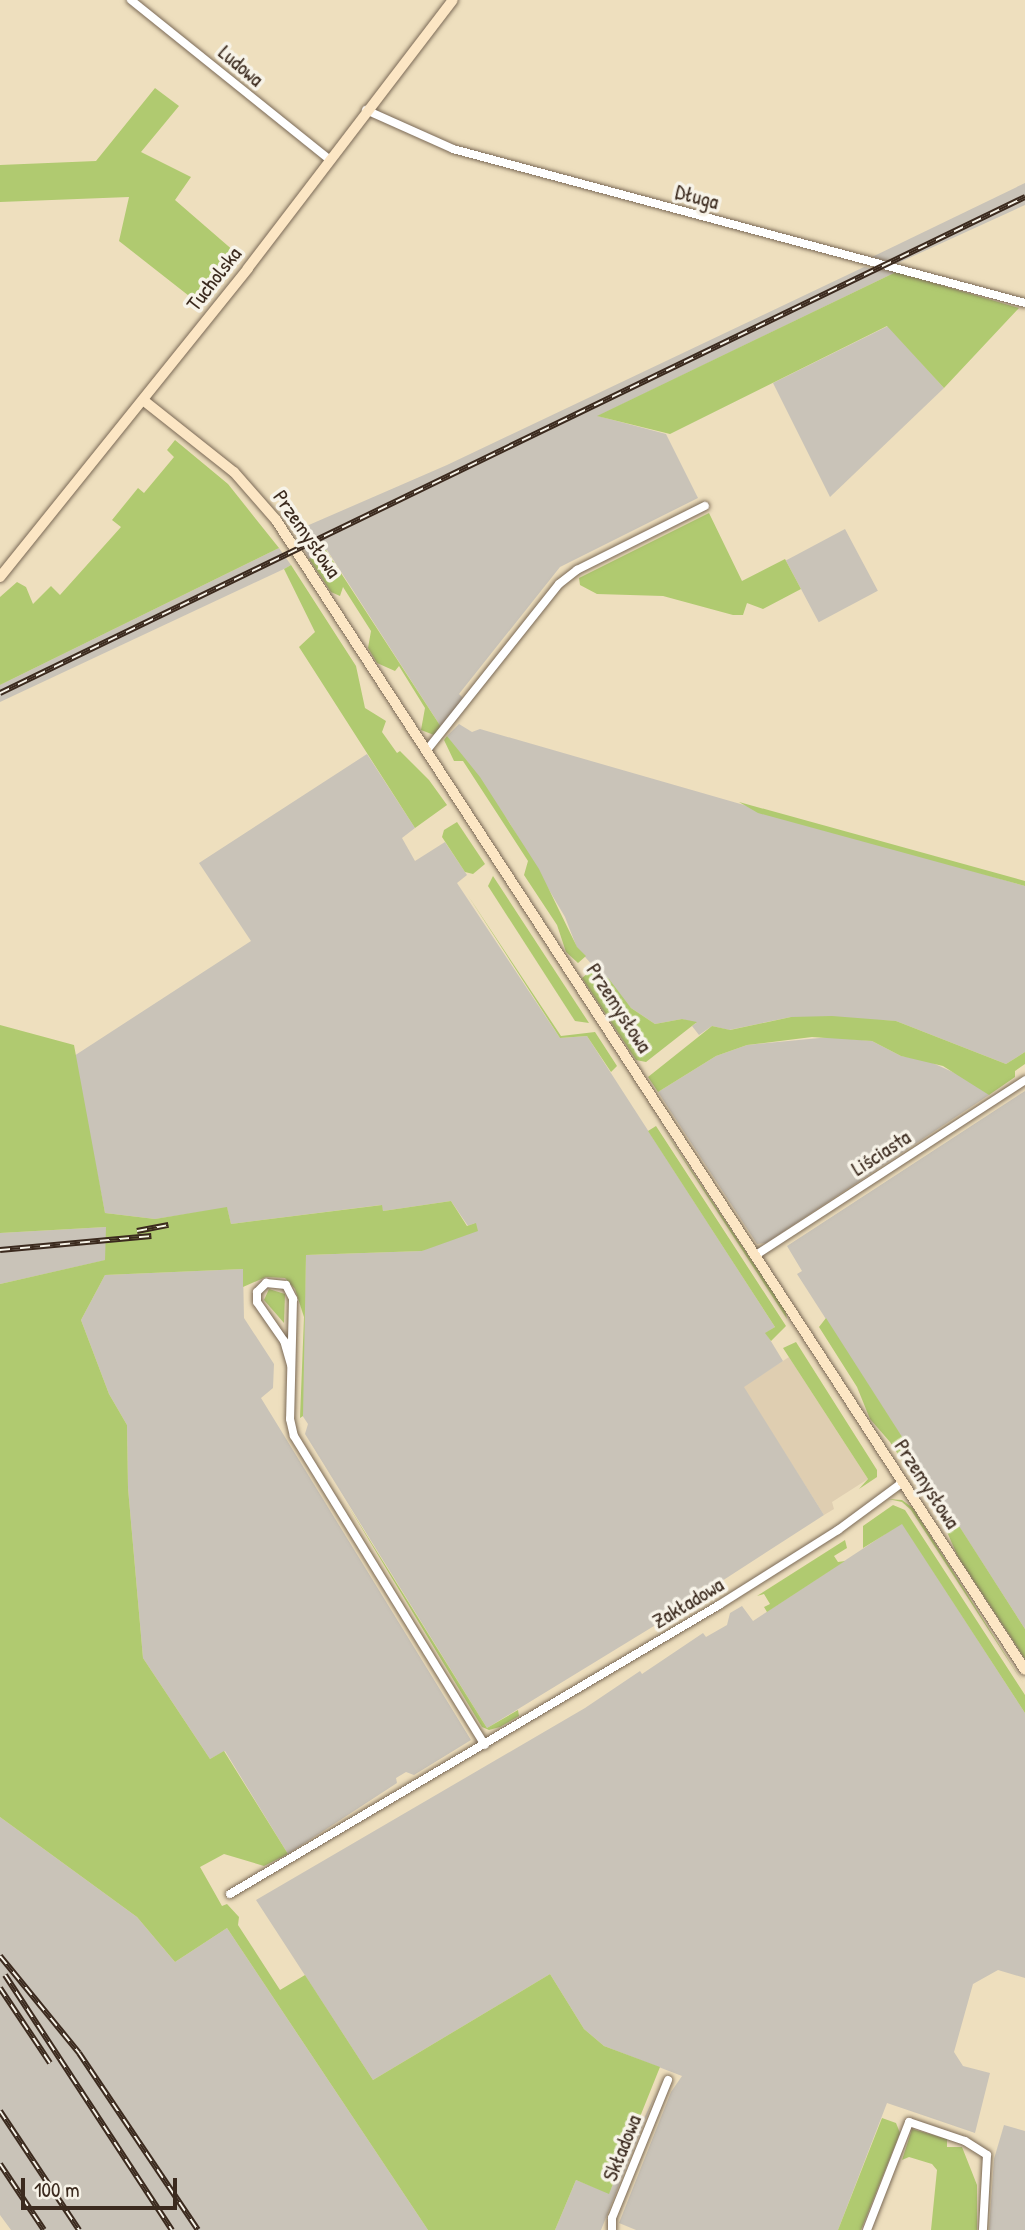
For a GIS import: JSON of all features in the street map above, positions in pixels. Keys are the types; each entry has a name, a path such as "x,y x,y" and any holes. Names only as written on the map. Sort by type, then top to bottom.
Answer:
{"street":[{"name":"Ludowa","path":"131,0 329,159"},
{"name":"Tucholska","path":"0,577 143,400 453,0"},
{"name":"Długa","path":"366,110 453,149 1025,303"},
{"name":"Przemysłowa","path":"143,400 225,463 257,496 427,750 1025,1670"},
{"path":"427,750 559,584 577,569 705,506"},
{"name":"Liściasta","path":"756,1255 1025,1080"},
{"path":"291,1364 284,1341 257,1302 257,1292 266,1283 282,1283 292,1293 291,1364 290,1422 295,1439 485,1745"},
{"name":"Zakładowa","path":"230,1894 485,1745 814,1546 903,1482"},
{"name":"Składowa","path":"612,2230 612,2218 668,2080"},
{"path":"867,2230 909,2122 965,2141 987,2155 983,2230"}],"shaded area":[{"path":"1025,183 1025,205 896,264 872,257"},
{"path":"864,267 896,272 598,416 666,434 698,498 560,567 459,694 463,698 441,727 327,550 309,559 295,531 447,465"},
{"path":"888,326 944,388 830,497 773,383"},
{"path":"845,529 878,591 819,622 786,560"},
{"path":"279,548 291,565 0,702 0,685"},
{"path":"459,724 472,732 480,729 1025,886 1025,1052 1006,1064 896,1021 791,1017 729,1030 712,1026 699,1035 692,1026 696,1023 682,1019 655,1024 631,1008 577,948 565,917 509,822 447,736"},
{"path":"367,754 415,828 402,838 415,861 445,842 467,875 457,883 560,1038 587,1036 775,1327 766,1333 783,1361 744,1387 824,1515 708,1590 703,1586 685,1607 487,1728 305,1434 308,1424 302,1415 306,1255 422,1251 475,1223 468,1226 451,1201 383,1211 381,1205 231,1224 227,1208 155,1219 105,1213 74,1056 251,941 199,863"},
{"path":"830,1037 872,1041 901,1056 926,1060 975,1082 989,1095 766,1243 757,1244 658,1092 716,1056 747,1045"},
{"path":"1025,1091 1025,1629 797,1274 802,1271 787,1246"},
{"path":"106,1227 106,1260 0,1284 0,1233"},
{"path":"243,1269 244,1318 274,1364 273,1388 261,1398 471,1740 414,1775 406,1772 396,1778 397,1783 288,1854 225,1751 210,1759 143,1658 128,1488 127,1425 109,1394 81,1320 105,1275"},
{"path":"789,1357 868,1479 832,1502 834,1509 824,1515 743,1387"},
{"path":"902,1523 1025,1713 1025,1978 998,1970 973,1984 954,2052 963,2066 990,2073 975,2133 887,2103 838,2230 636,2230 619,2223 671,2092 682,2076 604,2046 584,2029 550,1974 373,2080 256,1900 585,1708 640,1671 642,1674 703,1633 706,1637 727,1625 730,1613 742,1606 753,1621"},
{"path":"0,1817 137,1917 175,1962 227,1928 428,2230 11,2230 0,2215"},
{"path":"656,2093 601,2230 555,2230 576,2180 609,2193"},
{"path":"1004,2125 1025,2131 1025,2230 989,2230 994,2159"}],"green space":[{"path":"155,88 179,106 141,152 191,177 175,200 235,252 198,303 119,241 129,197 0,202 0,165 96,161"},
{"path":"896,272 1019,308 944,388 887,326 670,434 597,416"},
{"path":"175,440 228,484 279,548 0,685 0,597 17,582 26,587 33,604 51,586 60,595 121,527 112,520 138,488 144,493 174,457 167,450"},
{"path":"709,513 742,581 785,559 801,589 763,609 747,603 743,615 733,615 663,596 597,594 580,585 579,578"},
{"path":"326,550 441,727 434,735 421,730 425,708 399,666 395,671 377,663 368,648 371,631 343,587 340,596 331,592 309,559"},
{"path":"291,565 356,666 365,708 386,721 382,732 397,753 400,751 429,780 447,805 415,828 299,647 315,632 284,569"},
{"path":"447,736 480,777 539,869 577,947 586,956 578,963 566,952 557,925 524,875 528,861 463,761 454,761 444,740"},
{"path":"739,802 1025,881 1025,886 758,813"},
{"path":"457,822 485,864 473,874 465,872 442,837 444,830"},
{"path":"493,876 589,1023 575,1021 488,886"},
{"path":"467,894 561,1036 595,1032 617,1066 611,1072 587,1036 560,1038"},
{"path":"594,968 609,979 631,1008 655,1024 682,1019 697,1022 646,1062 636,1060 582,978"},
{"path":"832,1016 896,1021 1006,1064 1025,1052 1025,1064 1015,1071 1015,1077 989,1095 943,1066 901,1056 872,1041 812,1037 747,1045 716,1056 658,1092 648,1077 712,1026 730,1030 791,1017"},
{"path":"0,1025 74,1045 105,1213 155,1219 227,1207 231,1224 382,1205 383,1211 451,1201 467,1226 476,1223 478,1231 422,1251 306,1255 303,1416 300,1418 304,1317 295,1289 285,1278 266,1277 243,1287 243,1269 105,1275 81,1320 109,1394 127,1425 128,1488 143,1658 210,1759 224,1751 288,1854 264,1866 224,1854 200,1867 222,1906 227,1904 239,1917 238,1925 280,1990 305,1975 373,2080 550,1974 584,2029 604,2046 660,2067 609,2194 576,2180 555,2230 428,2230 227,1928 175,1962 137,1917 0,1817 0,1284 105,1260 106,1227 0,1233"},
{"path":"661,1125 785,1310 787,1319"},
{"path":"656,1126 786,1326 771,1341 765,1333 775,1327 648,1131"},
{"path":"269,1289 285,1294 284,1323 264,1300"},
{"path":"826,1318 1025,1629 1025,1659 958,1557 944,1525 890,1442 870,1419 857,1387 819,1327"},
{"path":"796,1342 877,1470 877,1477 859,1489 868,1479 783,1348"},
{"path":"888,1499 902,1500 913,1508 1025,1686 911,1510 902,1502"},
{"path":"346,1502 487,1728 518,1710 519,1716 500,1727 489,1730 482,1727"},
{"path":"893,1505 905,1510 1025,1695 1025,1713 902,1524 863,1548 863,1526"},
{"path":"845,1540 847,1548 834,1556 838,1562 845,1561 767,1612 764,1607 770,1604 764,1594 757,1596"},
{"path":"882,2118 896,2123 900,2133 861,2230 838,2230"},
{"path":"912,2129 947,2139 947,2147 962,2147 977,2185 977,2230 931,2230 937,2170 932,2164 909,2157 902,2160"}],"railway":[{"path":"0,693 1025,197"},
{"path":"137,1231 168,1225"},
{"path":"0,1250 151,1236"},
{"path":"0,1956 79,2053 198,2230"},
{"path":"5,1975 172,2230"},
{"path":"0,1988 50,2063"},
{"path":"0,2111 79,2230"},
{"path":"0,2164 44,2230"}]}
